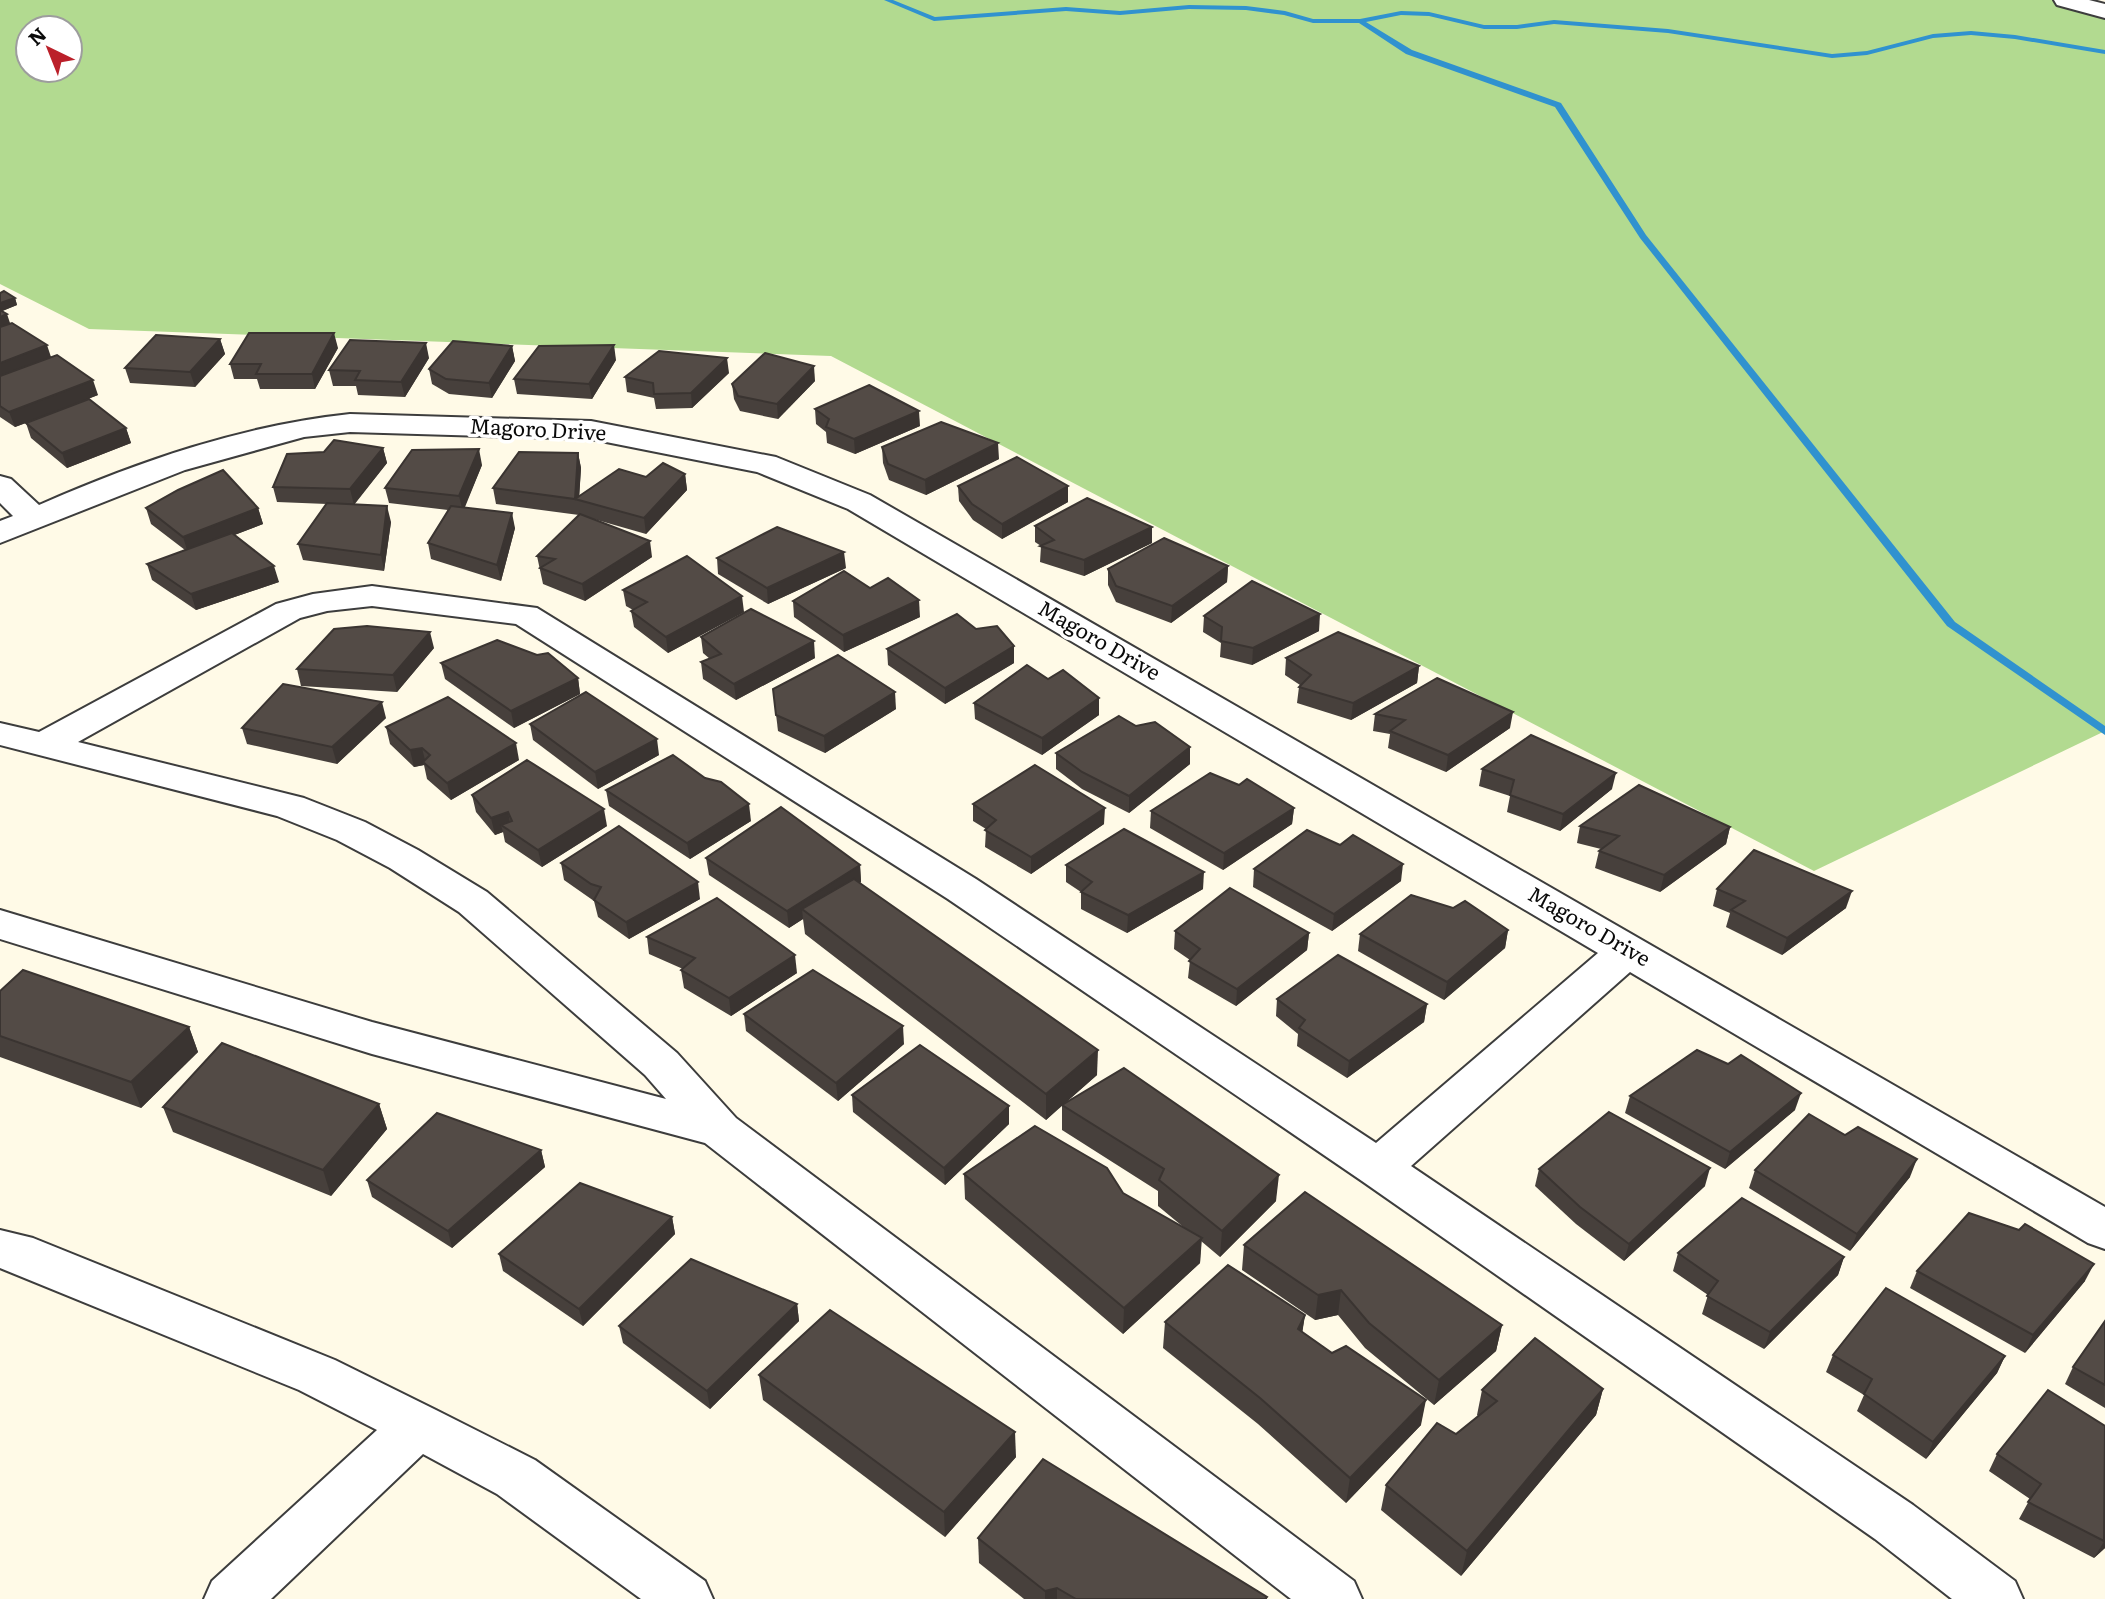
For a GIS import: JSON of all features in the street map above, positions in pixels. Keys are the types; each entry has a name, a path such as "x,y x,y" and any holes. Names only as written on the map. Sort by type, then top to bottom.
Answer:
{"street":[{"path":"2065,0 2105,10"},
{"name":"Magoro Drive","path":"0,533 33,517 174,463 302,428 350,423 592,430 765,464 859,502 2105,1230"},
{"path":"0,486 33,517"},
{"path":"46,744 288,611 325,601 372,596 525,615 962,889 1378,1168 1894,1522 1995,1599"},
{"path":"0,734 290,807 351,831 404,859 484,911 661,1065 720,1130 1334,1599"},
{"path":"0,925 372,1038 720,1130"},
{"path":"1378,1168 1629,950"},
{"path":"0,1249 16,1252 317,1375 418,1426 516,1477 685,1599"},
{"path":"232,1599 418,1426"}],"green space":[{"path":"0,0 2061,0 2105,11 2105,731 1814,871 831,356 89,329 0,284"}],"building":[{"path":"4,291 15,298 0,303 0,293"},
{"path":"12,323 47,345 0,363 0,327"},
{"path":"249,333 334,333 312,374 256,374 261,364 230,364"},
{"path":"156,335 220,339 190,372 125,368"},
{"path":"350,340 426,343 401,382 355,380 360,371 329,370"},
{"path":"453,341 512,346 489,383 446,379 429,369"},
{"path":"614,345 589,384 514,379 539,346"},
{"path":"659,351 727,358 691,393 654,394 653,383 625,377"},
{"path":"765,353 814,366 777,404 738,396 732,384"},
{"path":"57,355 93,380 9,412 0,406 0,376"},
{"path":"869,385 919,411 854,439 826,427 829,419 815,409"},
{"path":"89,399 126,428 62,453 26,423"},
{"path":"941,422 998,443 925,480 888,464 882,447"},
{"path":"334,440 383,448 350,489 273,487 287,454 324,452"},
{"path":"479,449 459,496 385,488 412,450"},
{"path":"519,452 578,453 575,499 493,488"},
{"path":"1017,457 1068,486 1002,524 972,504 958,486"},
{"path":"663,463 685,474 644,518 575,499 619,469 646,477"},
{"path":"223,470 258,508 183,537 146,508 178,490"},
{"path":"1087,498 1152,527 1084,560 1040,546 1054,540 1035,526"},
{"path":"327,503 387,506 381,555 298,544"},
{"path":"451,506 512,513 497,565 428,543"},
{"path":"580,514 650,541 582,584 540,568 555,559 537,556"},
{"path":"777,527 844,552 767,588 717,558"},
{"path":"232,533 274,566 191,594 147,564"},
{"path":"1164,538 1228,566 1172,606 1116,586 1108,569"},
{"path":"687,556 742,596 666,637 631,611 647,602 623,590"},
{"path":"844,571 870,588 888,578 919,600 843,635 793,601"},
{"path":"1252,581 1320,614 1253,648 1221,641 1222,627 1204,616"},
{"path":"751,609 814,641 734,684 701,662 721,654 701,637"},
{"path":"957,614 976,629 997,626 1014,646 945,688 887,649"},
{"path":"367,626 430,632 393,675 297,669 334,629"},
{"path":"1338,632 1419,666 1353,703 1299,687 1311,675 1286,658"},
{"path":"497,640 537,655 548,653 578,678 511,711 441,663"},
{"path":"838,655 895,692 824,736 776,715 773,689"},
{"path":"1027,665 1048,679 1063,670 1099,698 1042,738 974,703"},
{"path":"1437,678 1513,712 1448,755 1390,731 1405,720 1375,714"},
{"path":"283,684 382,702 332,747 242,728"},
{"path":"586,692 657,739 595,772 530,724"},
{"path":"448,697 516,743 447,783 423,762 430,755 422,748 410,750 386,727"},
{"path":"1119,716 1136,726 1155,722 1190,747 1129,796 1082,772 1056,753"},
{"path":"1531,735 1616,773 1563,814 1510,795 1514,780 1482,769"},
{"path":"673,755 705,778 721,782 749,804 687,843 606,790"},
{"path":"527,760 604,809 538,850 501,825 512,821 508,812 491,818 472,795"},
{"path":"1035,765 1105,808 1031,857 985,830 996,820 973,804"},
{"path":"1210,773 1239,785 1247,779 1294,808 1224,853 1151,811"},
{"path":"1639,785 1730,827 1664,875 1599,851 1619,836 1580,826"},
{"path":"781,807 860,865 787,911 706,858"},
{"path":"619,826 698,882 626,922 594,900 601,887 591,884 561,863"},
{"path":"1124,829 1204,872 1128,915 1081,892 1092,882 1066,865"},
{"path":"1307,830 1340,845 1353,835 1403,864 1334,914 1254,869"},
{"path":"1754,850 1852,891 1787,938 1731,910 1745,901 1717,889"},
{"path":"854,879 1098,1050 1046,1094 802,909"},
{"path":"1230,888 1309,933 1237,989 1189,961 1200,949 1175,931"},
{"path":"1411,895 1453,908 1465,901 1508,930 1447,982 1360,934"},
{"path":"717,898 795,955 729,998 681,970 695,958 647,937"},
{"path":"1338,955 1427,1004 1349,1061 1299,1028 1305,1020 1277,999"},
{"path":"23,970 189,1027 131,1082 0,1036 0,991"},
{"path":"813,970 903,1026 836,1083 744,1014"},
{"path":"222,1043 379,1104 323,1170 163,1107"},
{"path":"920,1045 1009,1106 944,1168 852,1095"},
{"path":"1697,1050 1728,1064 1741,1055 1801,1093 1730,1152 1630,1096"},
{"path":"1124,1068 1279,1175 1222,1231 1159,1180 1164,1169 1062,1105"},
{"path":"1609,1112 1710,1168 1629,1244 1580,1207 1539,1169"},
{"path":"437,1113 541,1150 448,1231 367,1180"},
{"path":"1809,1114 1845,1135 1858,1127 1917,1159 1857,1234 1755,1170"},
{"path":"1035,1126 1107,1168 1123,1193 1202,1238 1124,1308 964,1174"},
{"path":"580,1183 672,1217 579,1309 499,1254"},
{"path":"1305,1192 1502,1325 1439,1380 1369,1323 1341,1290 1318,1295 1244,1245"},
{"path":"1742,1198 1844,1257 1770,1332 1707,1296 1718,1281 1678,1253"},
{"path":"1969,1213 2019,1230 2025,1224 2094,1264 2033,1335 1917,1271"},
{"path":"691,1259 797,1304 707,1391 619,1326"},
{"path":"1228,1265 1305,1315 1298,1329 1332,1353 1346,1346 1426,1400 1350,1478 1260,1398 1165,1322"},
{"path":"1886,1288 2005,1356 1933,1442 1864,1394 1872,1379 1833,1355"},
{"path":"830,1310 1015,1432 944,1512 759,1375"},
{"path":"2105,1321 2105,1385 2073,1367"},
{"path":"1535,1338 1603,1389 1467,1551 1386,1485 1437,1423 1456,1434 1497,1401 1482,1390"},
{"path":"2048,1390 2105,1426 2104,1541 2028,1502 2041,1484 1997,1454"},
{"path":"1043,1459 1267,1597 1076,1599 1057,1588 1045,1591 978,1538"}],"waterway":[{"path":"887,0 934,19 1066,9 1120,13 1189,7 1246,8 1285,13 1313,21 1360,21"},
{"path":"1360,21 1401,13 1429,14 1484,27 1517,27 1554,22 1668,31 1832,56 1867,53 1933,36 1971,33 2015,37 2105,52"},
{"path":"1360,21 1409,52 1558,105 1643,236 1951,624 2105,731"}]}
